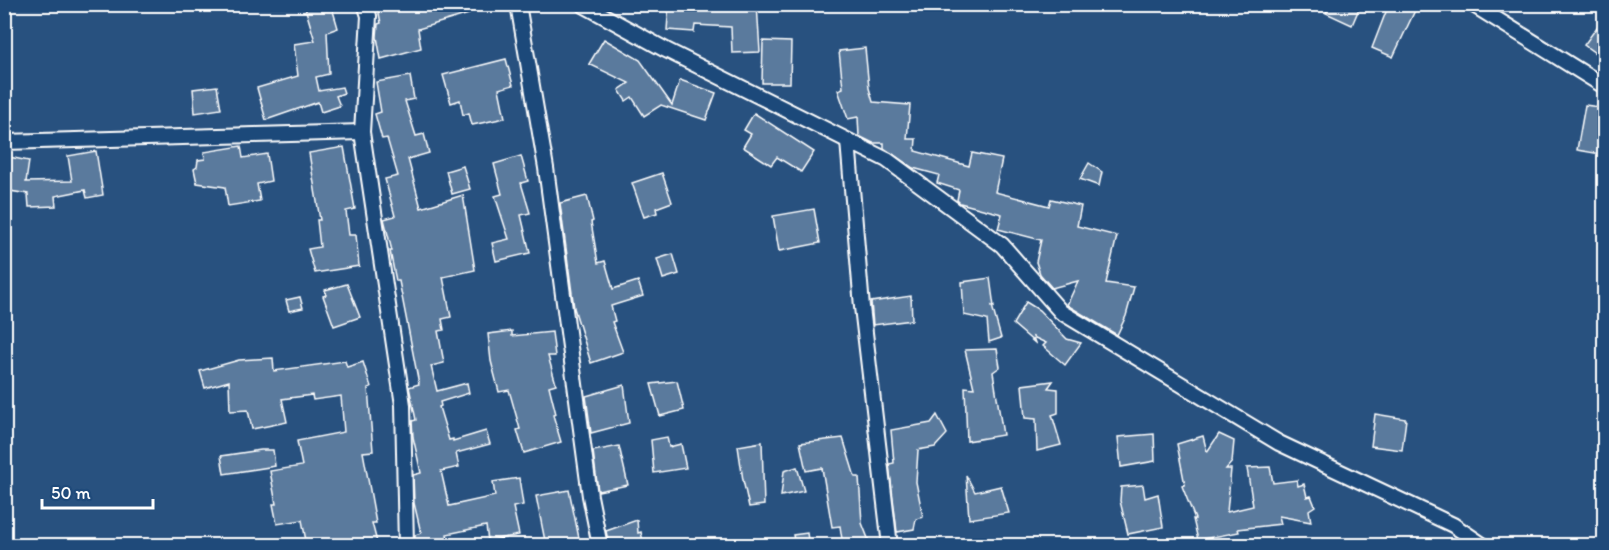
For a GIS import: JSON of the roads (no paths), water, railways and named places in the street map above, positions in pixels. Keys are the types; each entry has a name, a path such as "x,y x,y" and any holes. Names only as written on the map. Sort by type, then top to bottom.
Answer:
{"street":[{"path":"365,4 369,16 362,132 403,405 406,546"},
{"path":"519,4 546,168 590,495 600,546"},
{"path":"582,4 666,50 887,160 1002,245 1061,312 1279,443 1453,525 1484,546"},
{"path":"1472,4 1605,86"},
{"path":"4,142 362,132"},
{"path":"848,141 862,307 890,546"}]}
